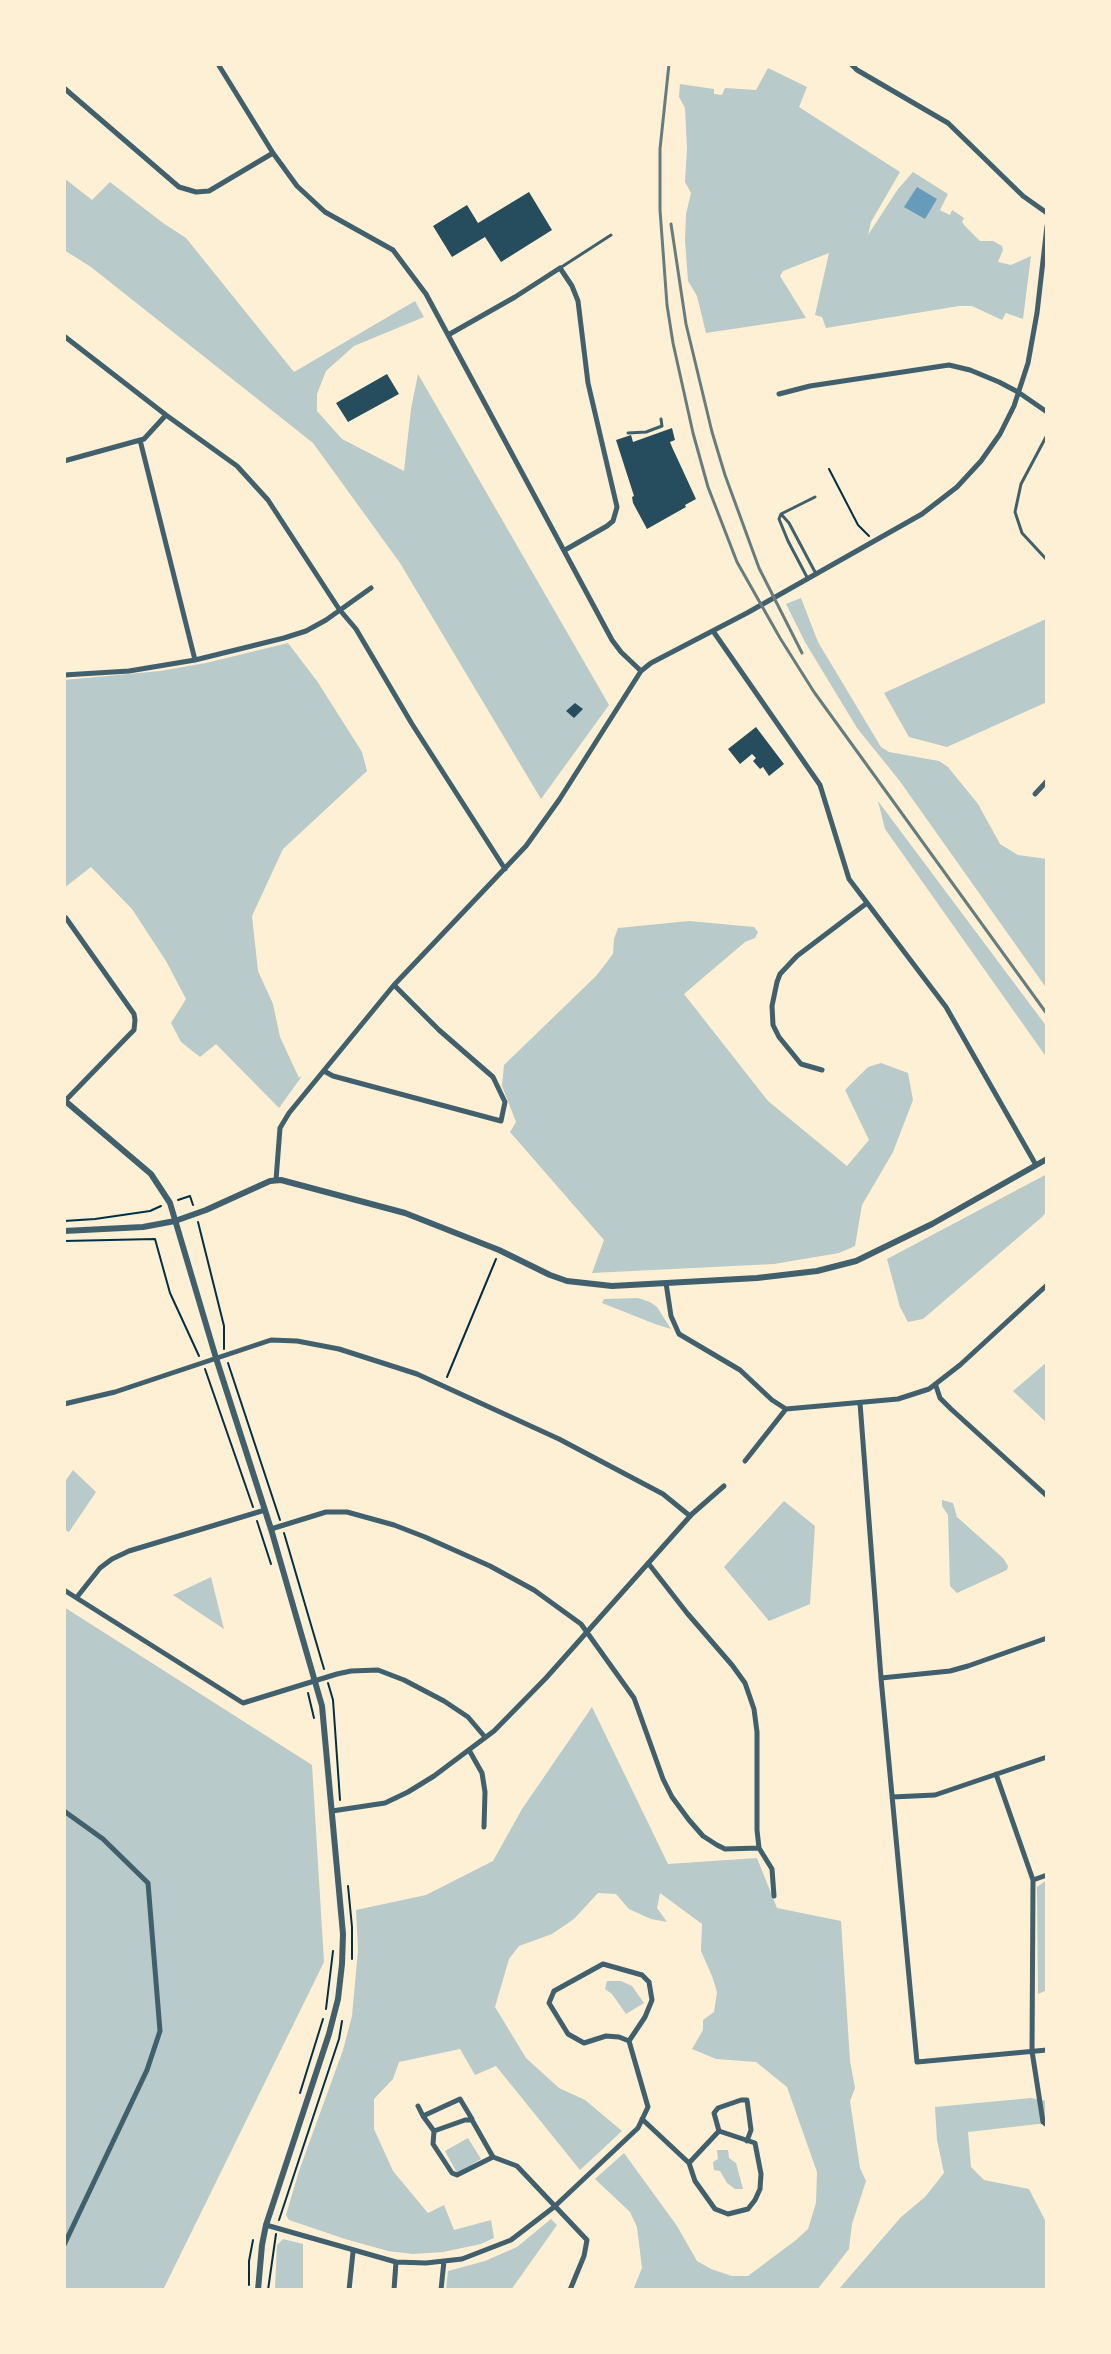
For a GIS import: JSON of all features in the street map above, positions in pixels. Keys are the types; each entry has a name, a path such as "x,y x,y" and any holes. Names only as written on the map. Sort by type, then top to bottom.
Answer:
{"street":[{"path":"218,64 297,186 325,212 393,250 426,294 612,640 641,671"},
{"path":"851,64 948,123 1023,196 1047,213"},
{"path":"64,88 179,187 196,192 209,191 273,153"},
{"path":"276,1180 280,1128 289,1113 394,985 526,846 641,671 922,514 957,487 981,461 1000,434 1014,406 1032,346 1047,226"},
{"path":"448,335 560,268 572,286 578,301 588,383 617,503 613,521 565,550"},
{"path":"64,336 237,466 268,500 339,609 356,629 412,724 505,869"},
{"path":"779,394 810,386 949,365 970,370 1018,392 1047,412"},
{"path":"64,461 140,440 166,415"},
{"path":"140,440 195,660"},
{"path":"64,675 129,671 195,660 306,631 371,588"},
{"path":"713,631 820,785 849,879 946,1007 1036,1165"},
{"path":"1035,794 1047,781"},
{"path":"822,1070 801,1064 779,1037 773,1025 772,1006 777,982 780,974 797,956 867,903"},
{"path":"66,918 134,1014 135,1020 134,1030 65,1100 151,1174 162,1188 271,1529 316,1681 323,1717 343,1934 338,1999 266,2225 258,2290"},
{"path":"324,1071 501,1121 505,1102 493,1077 429,1021 394,985"},
{"path":"64,1231 143,1227 175,1221 276,1180 288,1180 405,1213 567,1281 612,1286 757,1278 838,1267 878,1251 1047,1159"},
{"path":"666,1283 671,1316 679,1334 740,1370 786,1409 898,1399 936,1386 1047,1285"},
{"path":"64,1404 115,1392 271,1340 297,1341 380,1361 444,1385 559,1439 663,1494 690,1516"},
{"path":"936,1386 940,1398 951,1409 1047,1496"},
{"path":"860,1403 881,1678 917,2062 1047,2050"},
{"path":"745,1461 786,1409"},
{"path":"332,1811 385,1803 434,1776 485,1737 519,1707 690,1516 724,1486"},
{"path":"77,1597 100,1568 129,1551 265,1510"},
{"path":"271,1529 326,1512 347,1512 394,1525 490,1566 534,1590 581,1624 634,1698 663,1779 689,1820 703,1836 725,1849 759,1848"},
{"path":"648,1563 745,1683 754,1709 757,1732 759,1848 772,1869 774,1896"},
{"path":"64,1590 243,1703 326,1677 351,1671 378,1670 444,1701 468,1717 485,1737"},
{"path":"881,1678 950,1671 1047,1638"},
{"path":"469,1750 482,1773 484,1827"},
{"path":"892,1797 935,1795 1047,1757"},
{"path":"996,1774 1033,1880 1032,2051 1043,2122 1047,2125"},
{"path":"64,1811 103,1839 148,1883 160,2031 147,2070 64,2245"},
{"path":"1033,1880 1047,1875"},
{"path":"266,2225 396,2262 462,2259 511,2240 554,2207 638,2128 648,2107 629,2041 652,2000 649,1982 642,1975 603,1964 554,1991 549,2003 568,2034 584,2043 606,2036 629,2041"},
{"path":"423,2116 460,2099 493,2157 517,2166 587,2240 570,2290"},
{"path":"719,2131 714,2113 718,2108 747,2100 751,2130 747,2141"},
{"path":"418,2106 434,2131 433,2144 452,2173 457,2175 493,2157"},
{"path":"642,2119 689,2163 695,2181 715,2209 728,2214 748,2209 760,2189 761,2174 755,2143 719,2131"},
{"path":"434,2131 472,2120"},
{"path":"689,2163 719,2131"},
{"path":"349,2290 353,2252"},
{"path":"441,2290 444,2261"},
{"path":"394,2290 396,2262"}],"lane":[{"path":"560,268 611,235"},
{"path":"628,433 646,432 662,426 661,419"},
{"path":"1047,435 1021,484 1015,512 1022,533 1047,560"},
{"path":"808,579 779,519 781,514 815,497"},
{"path":"781,514 816,574"}],"path":[{"path":"829,469 858,525 874,541"},
{"path":"190,1196 224,1326 226,1356 282,1526 333,1700 341,1809"},
{"path":"64,1221 150,1211"},
{"path":"64,1241 155,1239 170,1293 202,1363 271,1562"},
{"path":"444,1385 496,1259"},
{"path":"306,1683 315,1727"},
{"path":"347,1877 352,1924 351,1960"},
{"path":"299,2095 326,2011 333,1948"},
{"path":"268,2290 279,2216 339,2039 344,2009"},
{"path":"249,2290 249,2261 254,2236"}],"shaded area":[{"path":"768,68 807,87 799,107 900,172 871,222 868,235 913,172 948,194 940,210 950,215 952,210 964,218 962,222 980,241 993,241 1002,246 998,262 1011,265 1031,256 1023,319 1006,313 1002,320 972,306 959,306 826,328 822,317 815,315 829,253 783,271 780,276 806,318 706,333 697,296 688,281 685,240 691,193 685,182 685,108 679,97 680,84 714,89 714,94 722,95 725,88 756,90"},
{"path":"64,178 92,200 110,182 186,238 294,372 415,301 424,317 354,346 326,371 317,394 317,411 342,439 404,471 418,374 609,705 541,799 400,563 313,443 91,267 64,250"},
{"path":"801,598 818,642 881,747 889,752 939,761 948,767 978,804 1000,844 1018,855 1047,859 1047,989 899,780 857,728 786,604"},
{"path":"1046,619 1047,702 947,747 909,737 884,693"},
{"path":"288,643 317,681 362,752 367,771 283,849 252,916 258,971 273,1004 280,1037 299,1078 302,1076 279,1108 216,1044 200,1057 181,1042 171,1023 186,999 166,961 132,909 91,867 64,888 64,680 160,671"},
{"path":"878,801 1047,1027 1047,1058 885,829"},
{"path":"689,921 754,927 758,932 755,938 745,942 684,994 768,1101 847,1166 869,1140 845,1090 868,1067 881,1063 908,1073 913,1100 893,1152 862,1205 855,1246 839,1253 774,1264 592,1273 604,1240 510,1132 516,1122 502,1086 504,1065 596,976 613,954 618,928"},
{"path":"1047,1174 1047,1211 1042,1217 923,1319 908,1322 900,1307 887,1259"},
{"path":"638,1298 657,1307 671,1329 602,1303 604,1299"},
{"path":"1047,1362 1047,1423 1013,1391"},
{"path":"73,1470 96,1492 69,1532 64,1529 64,1483"},
{"path":"942,1500 953,1503 957,1517 1003,1558 1007,1570 957,1593 950,1586 948,1515"},
{"path":"784,1501 815,1526 810,1604 769,1621 724,1567"},
{"path":"211,1577 224,1629 173,1595"},
{"path":"64,1607 312,1765 324,1962 163,2290 64,2290"},
{"path":"592,1707 668,1864 757,1858 777,1908 841,1921 850,2061 855,2088 850,2101 860,2168 866,2181 852,2224 849,2249 817,2290 633,2290 642,2268 637,2227 630,2212 595,2179 624,2153 677,2226 697,2261 732,2276 748,2276 796,2240 808,2229 816,2203 817,2172 787,2087 756,2062 716,2059 692,2049 703,2030 703,2020 714,2012 717,1992 701,1951 702,1924 660,1893 657,1908 667,1922 629,1909 616,1894 598,1893 574,1919 552,1934 519,1946 509,1959 495,2007 526,2058 559,2088 585,2100 622,2131 580,2170 496,2066 475,2075 460,2049 399,2062 393,2079 374,2099 374,2129 393,2171 428,2213 444,2205 454,2230 491,2220 494,2238 443,2252 413,2254 388,2251 345,2239 289,2220 286,2215 352,2016 358,1950 356,1910 426,1895 493,1861 522,1809"},
{"path":"1047,1880 1047,1990 1038,1994 1037,1887"},
{"path":"607,1981 621,1981 632,1986 644,2003 626,2014 605,1989"},
{"path":"1031,2098 1047,2101 1047,2123 968,2132 971,2167 984,2180 1029,2189 1047,2224 1047,2290 838,2290 944,2173 937,2140 935,2107"},
{"path":"468,2138 481,2159 457,2173 445,2151"},
{"path":"717,2150 728,2150 729,2158 736,2163 743,2189 735,2189 720,2171 714,2170"},
{"path":"551,2219 557,2225 511,2290 446,2290 448,2271 485,2261 517,2247"},
{"path":"283,2239 303,2244 303,2290 275,2290 277,2245"}],"water":[{"path":"917,187 937,199 925,219 904,207"}],"building":[{"path":"529,192 552,230 501,262 485,237 452,257 433,226 467,205 478,223"},
{"path":"387,374 399,394 348,422 336,403"},
{"path":"672,428 675,440 670,442 696,499 647,529 633,503 634,496 616,440 631,435 633,442"},
{"path":"575,703 583,709 574,718 566,711"},
{"path":"756,727 784,764 769,776 763,767 760,769 753,761 756,758 752,754 740,764 728,749"}],"railway":[{"path":"669,64 660,149 660,210 667,305 693,433 708,487 737,562 814,692 1047,1014"},
{"path":"671,224 686,324 725,475 759,568 802,653"}]}
